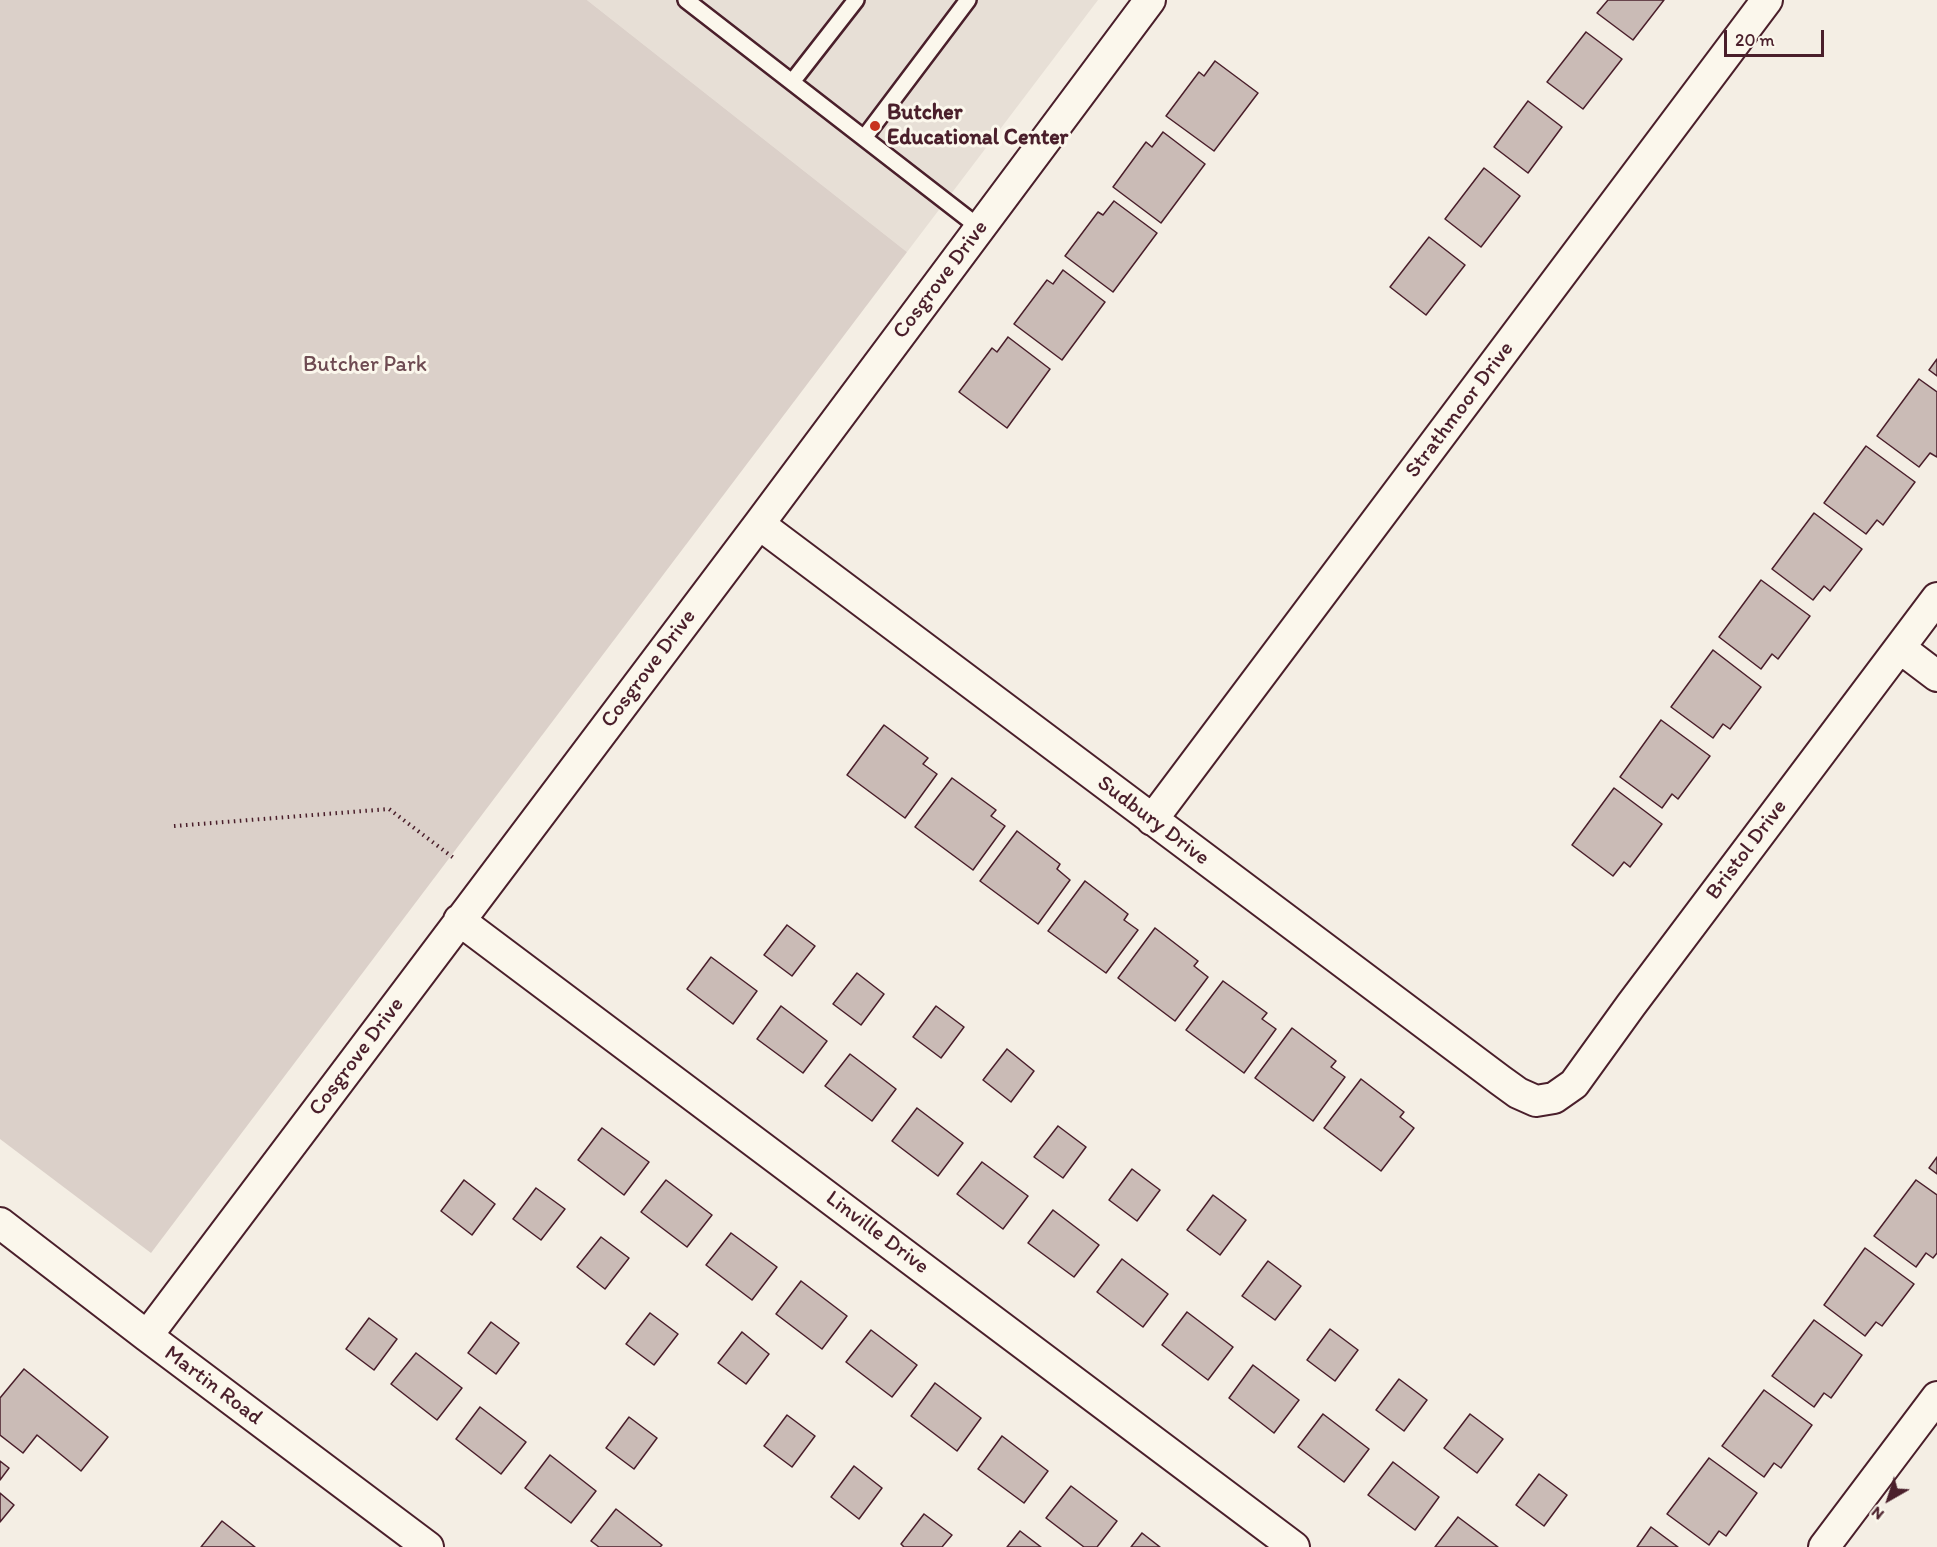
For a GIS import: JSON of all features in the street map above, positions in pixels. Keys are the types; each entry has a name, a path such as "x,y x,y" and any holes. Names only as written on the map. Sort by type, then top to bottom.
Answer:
{"street":[{"name":"Cosgrove Drive","path":"147,1336 759,524 1150,0"},
{"name":"Strathmoor Drive","path":"1152,820 1767,0"},
{"name":"Sudbury Drive","path":"759,524 1518,1093 1536,1101 1554,1098"},
{"name":"Bristol Drive","path":"1554,1098 1574,1084 1937,598"},
{"path":"1900,648 1937,676"},
{"name":"Linville Drive","path":"459,920 1294,1547"},
{"name":"Martin Road","path":"5,1238 147,1336 415,1543"},
{"path":"1824,1547 1937,1397"}],"lane":[{"path":"686,0 980,228"},
{"path":"792,82 856,0"},
{"path":"864,138 968,0"}],"path":[{"path":"174,826 389,809 455,859"}],"shaded area":[{"name":"Butcher Educational Center","path":"587,0 1098,0 907,252"}],"green space":[{"name":"Butcher Park","path":"0,0 587,0 907,252 151,1253 0,1139"}],"building":[{"path":"1608,0 1664,0 1633,40 1597,13"},
{"path":"1586,32 1622,59 1583,109 1547,82"},
{"path":"1215,61 1258,93 1214,151 1166,116 1199,72 1204,76"},
{"path":"1528,101 1562,127 1528,173 1494,147"},
{"path":"1163,132 1205,164 1161,223 1113,187 1146,142 1152,147"},
{"path":"1484,168 1520,196 1481,247 1445,219"},
{"path":"1114,201 1157,233 1113,292 1065,256 1098,212 1103,215"},
{"path":"1429,237 1465,265 1426,315 1390,287"},
{"path":"1063,270 1105,302 1062,360 1014,324 1047,280 1053,284"},
{"path":"1008,337 1050,369 1007,428 959,392 992,348 997,352"},
{"path":"1937,359 1937,376 1929,370"},
{"path":"1919,379 1937,392 1937,457 1930,453 1919,467 1877,436"},
{"path":"1866,446 1915,482 1883,525 1877,520 1866,534 1824,503"},
{"path":"1814,513 1862,549 1830,591 1824,586 1813,600 1772,569"},
{"path":"1761,580 1810,616 1778,659 1772,654 1761,669 1719,637"},
{"path":"1713,650 1761,687 1730,729 1723,724 1713,738 1671,707"},
{"path":"1661,720 1710,756 1678,799 1672,794 1662,808 1620,777"},
{"path":"884,725 928,758 923,764 937,774 905,818 847,775"},
{"path":"952,778 996,810 991,816 1005,826 973,870 915,827"},
{"path":"1614,788 1662,824 1630,867 1624,862 1613,876 1572,845"},
{"path":"1017,831 1060,864 1057,869 1070,880 1038,924 980,881"},
{"path":"1085,881 1128,914 1124,920 1138,930 1106,973 1048,931"},
{"path":"787,925 815,946 792,976 764,955"},
{"path":"1155,928 1198,961 1194,966 1208,977 1175,1021 1118,978"},
{"path":"711,957 757,991 733,1024 687,989"},
{"path":"857,973 884,994 861,1025 833,1004"},
{"path":"1223,981 1267,1013 1262,1019 1276,1029 1244,1073 1186,1030"},
{"path":"781,1006 827,1041 803,1073 757,1039"},
{"path":"936,1006 964,1027 941,1058 913,1037"},
{"path":"1292,1028 1336,1061 1331,1067 1345,1077 1313,1121 1255,1078"},
{"path":"1007,1049 1034,1071 1011,1102 983,1080"},
{"path":"850,1054 896,1089 872,1121 825,1086"},
{"path":"1361,1079 1404,1112 1400,1117 1414,1128 1381,1171 1324,1128"},
{"path":"917,1108 963,1143 938,1176 892,1141"},
{"path":"1058,1126 1086,1147 1063,1178 1034,1157"},
{"path":"602,1128 649,1162 624,1195 578,1160"},
{"path":"1937,1157 1937,1174 1929,1168"},
{"path":"982,1162 1028,1196 1003,1229 957,1194"},
{"path":"1132,1169 1160,1190 1137,1221 1109,1200"},
{"path":"464,1180 495,1204 472,1235 441,1211"},
{"path":"666,1180 712,1215 687,1247 641,1212"},
{"path":"1916,1180 1937,1195 1937,1253 1933,1258 1926,1253 1916,1267 1874,1236"},
{"path":"536,1188 565,1209 541,1240 513,1219"},
{"path":"1213,1195 1246,1220 1220,1255 1187,1230"},
{"path":"1053,1210 1099,1245 1074,1277 1028,1243"},
{"path":"731,1233 777,1267 752,1300 706,1265"},
{"path":"601,1237 629,1258 605,1289 577,1267"},
{"path":"1865,1248 1914,1284 1882,1326 1876,1322 1865,1336 1824,1305"},
{"path":"1122,1259 1168,1294 1143,1327 1097,1292"},
{"path":"1268,1261 1301,1286 1275,1320 1242,1296"},
{"path":"801,1281 847,1316 822,1349 776,1314"},
{"path":"1187,1312 1233,1347 1208,1380 1162,1345"},
{"path":"650,1313 678,1334 654,1365 626,1344"},
{"path":"369,1318 397,1339 374,1370 346,1349"},
{"path":"1814,1320 1862,1355 1831,1398 1824,1393 1814,1407 1772,1376"},
{"path":"491,1322 519,1343 496,1374 468,1353"},
{"path":"1330,1329 1358,1350 1335,1381 1307,1360"},
{"path":"871,1330 917,1365 892,1397 846,1362"},
{"path":"742,1332 769,1354 746,1384 718,1363"},
{"path":"416,1353 462,1388 437,1420 391,1384"},
{"path":"1253,1365 1299,1400 1274,1433 1229,1398"},
{"path":"24,1369 108,1437 81,1471 37,1435 23,1453 0,1435 0,1398"},
{"path":"1399,1379 1427,1400 1404,1431 1376,1410"},
{"path":"935,1383 981,1418 957,1451 911,1416"},
{"path":"1764,1390 1812,1425 1781,1468 1774,1463 1764,1477 1722,1446"},
{"path":"480,1407 526,1442 501,1474 456,1439"},
{"path":"1323,1414 1369,1449 1344,1482 1298,1447"},
{"path":"1470,1414 1503,1439 1477,1473 1444,1448"},
{"path":"787,1415 815,1436 792,1467 764,1446"},
{"path":"629,1417 657,1438 634,1469 606,1448"},
{"path":"1002,1436 1048,1471 1024,1503 978,1469"},
{"path":"550,1455 596,1491 571,1523 525,1488"},
{"path":"1709,1458 1757,1493 1726,1536 1719,1531 1709,1545 1667,1514"},
{"path":"0,1461 9,1468 0,1480"},
{"path":"1393,1462 1439,1497 1415,1530 1368,1495"},
{"path":"854,1466 882,1488 859,1519 831,1497"},
{"path":"1539,1474 1567,1495 1544,1526 1516,1505"},
{"path":"1071,1486 1117,1521 1097,1547 1084,1547 1046,1518"},
{"path":"0,1493 14,1505 0,1522"},
{"path":"616,1509 662,1545 660,1547 599,1547 591,1541"},
{"path":"924,1514 952,1535 942,1547 904,1547 901,1544"},
{"path":"1458,1517 1498,1547 1435,1547"},
{"path":"222,1521 255,1547 201,1547"},
{"path":"1651,1527 1678,1547 1637,1547"},
{"path":"1020,1531 1041,1547 1007,1547"},
{"path":"1142,1533 1160,1547 1131,1547"}],"place":[{"name":"Butcher Educational Center","path":"875,126"}]}
